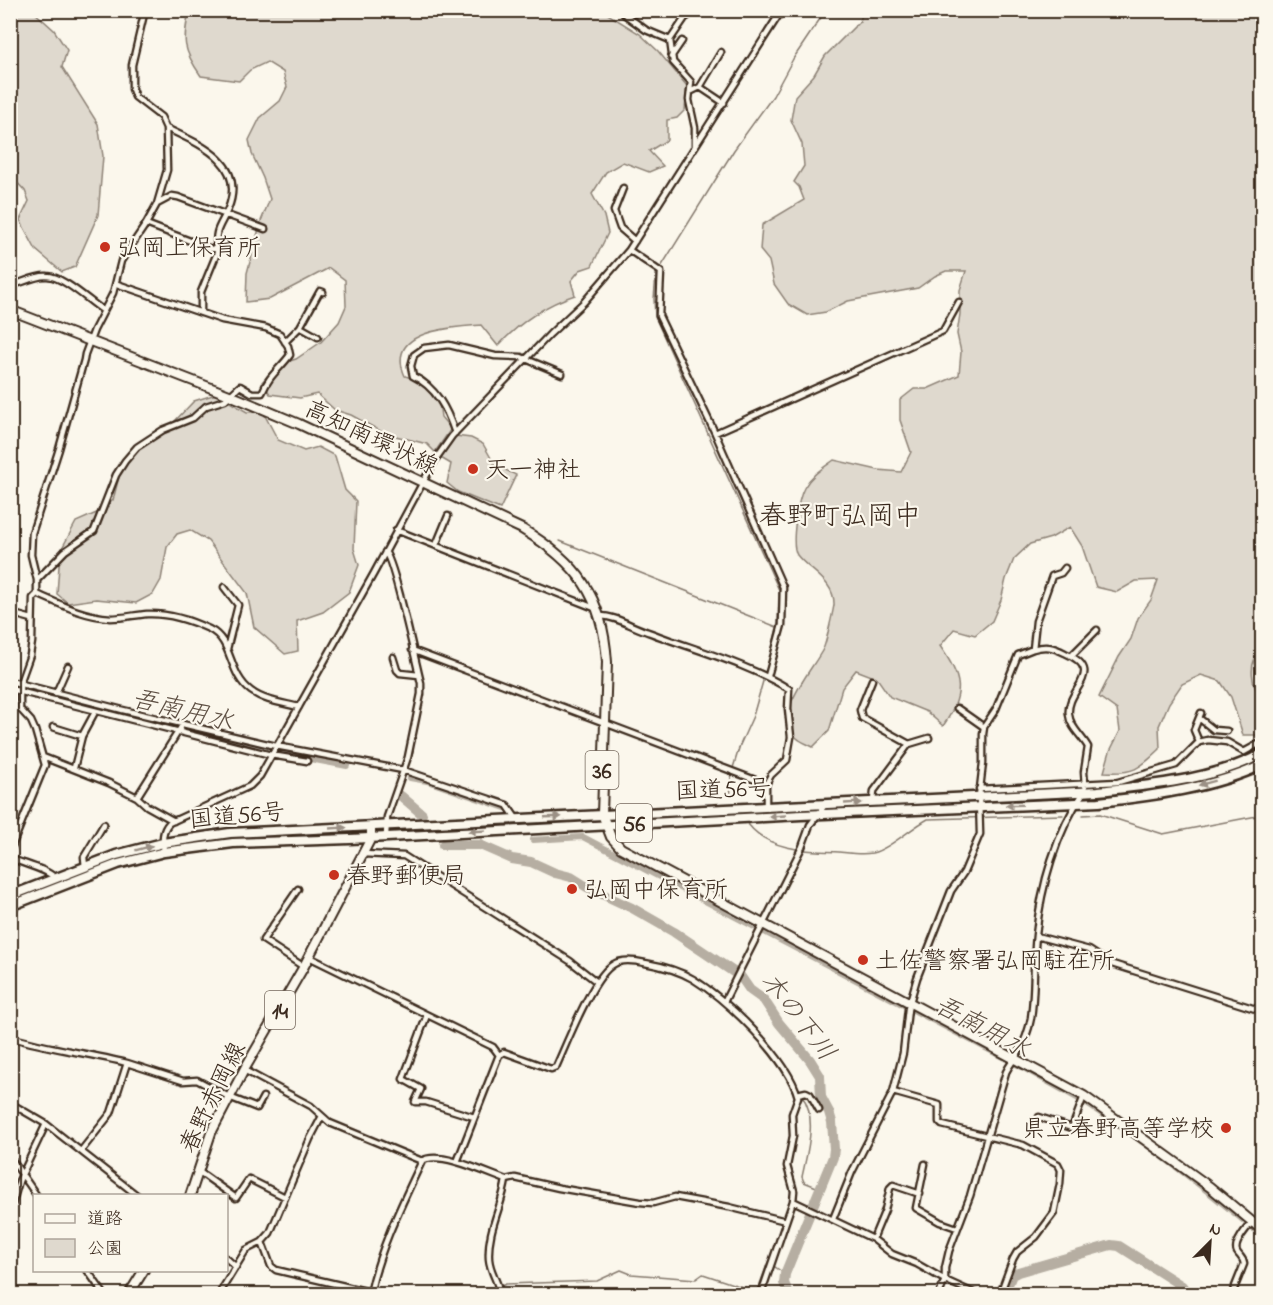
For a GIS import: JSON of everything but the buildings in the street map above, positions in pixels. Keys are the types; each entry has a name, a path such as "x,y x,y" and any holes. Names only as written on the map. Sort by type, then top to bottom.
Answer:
{"highway":[{"name":"国道56号","path":"10,896 116,855 230,833 825,805 1142,786 1220,770 1263,754"},
{"name":"国道56号","path":"10,906 164,847 817,815 979,797 1076,803 1143,797 1227,778 1263,765"}],"main road":[{"name":"高知南環状線","path":"10,310 299,424 522,529 548,544 582,578 598,612 606,643 602,814 611,837 621,848 762,927 1084,1096 1210,1187 1251,1224 1263,1230"},
{"name":"春野赤岡線","path":"191,1194 211,1133 244,1070 304,967 363,854 370,838 371,826"},
{"path":"129,1294 143,1272"}],"street":[{"path":"10,851 45,765 31,721 20,709 20,688 30,655 33,598 37,594 37,580 31,555 32,533 59,449 89,341 117,284 121,261 157,204 167,170 166,128 161,117 135,97 132,89 132,65 145,10"},
{"path":"624,10 624,14 646,30 670,40"},
{"path":"695,146 695,128 689,100 691,82 673,62 670,40 685,18 697,10"},
{"path":"164,847 165,827 249,786 260,776 435,460 455,433 584,302 629,250 782,10"},
{"path":"671,57 682,41"},
{"path":"690,92 700,87 722,52"},
{"path":"700,87 724,102"},
{"path":"166,128 221,159 228,171 232,189 230,206 215,237 217,253 201,291 201,314"},
{"path":"623,188 614,211 620,228 635,241"},
{"path":"157,204 172,196 265,230"},
{"path":"146,224 211,249 217,248"},
{"path":"629,250 661,272 659,316 715,433 783,587 782,625 765,675"},
{"path":"10,286 49,275 63,282 104,311"},
{"path":"37,580 65,551 94,531 116,475 137,447 153,435 193,418 206,406 232,396 235,389 240,386 252,393 262,393 273,372 284,364 290,355 280,334 266,328 201,314 117,284"},
{"path":"285,342 300,327 320,291 323,292"},
{"path":"715,433 943,331 959,302"},
{"path":"300,327 318,336"},
{"path":"455,433 447,412 433,390 413,376 411,366 414,354 424,348 448,345 495,356 521,357 562,374"},
{"path":"436,545 448,516"},
{"path":"396,530 637,628 765,675 790,692 788,709 791,737 787,760 766,784 766,807"},
{"path":"385,552 389,556 419,675 421,694 412,740 387,817 386,836"},
{"path":"1033,649 1036,621 1052,576 1065,568"},
{"path":"224,587 238,604 227,649"},
{"path":"37,594 66,608 89,615 111,618 150,614 171,615 183,619 220,635 237,675 252,692 266,699 299,707"},
{"path":"10,613 32,619"},
{"path":"1071,656 1096,630"},
{"path":"833,1219 852,1172 893,1092 903,1053 909,1005 939,918 951,891 964,872 980,834 979,797 984,727 996,709 1018,655 1050,646 1071,656 1083,667 1085,674 1072,698 1068,714 1070,722 1088,747 1084,772 1085,789 1076,803 1050,865 1042,893 1036,936 1030,1019 1023,1043 1012,1060 970,1196 957,1228 945,1268 945,1280 939,1294"},
{"path":"412,650 766,784"},
{"path":"393,657 400,673 419,675"},
{"path":"56,693 68,666"},
{"path":"872,680 860,714 862,718 909,744"},
{"path":"10,681 20,688 95,712 179,732 273,751 403,770 507,805 516,818"},
{"path":"10,689 20,688 56,693 183,724 307,761"},
{"path":"957,708 984,727"},
{"path":"74,768 82,736 95,712"},
{"path":"1199,742 1194,730 1200,716 1214,730 1227,731"},
{"path":"137,797 183,724"},
{"path":"53,727 82,736"},
{"path":"873,802 874,791 909,744 929,738"},
{"path":"1085,789 1176,765 1199,742 1208,740 1227,742 1244,752 1263,742"},
{"path":"43,757 74,768 137,797 147,806 174,821"},
{"path":"724,1002 800,850 810,825 825,805"},
{"path":"85,867 84,857 104,824"},
{"path":"363,854 404,856 570,961 597,982"},
{"path":"10,858 49,872 55,878"},
{"path":"298,888 263,940 304,967"},
{"path":"1036,936 1089,950 1109,963 1263,1011"},
{"path":"309,957 493,1047 500,1055"},
{"path":"457,1162 500,1055 504,1052 551,1069 556,1066 584,1006 607,968 617,962 638,961 668,968 691,977 724,1002 778,1059 798,1097 792,1114 793,1137 788,1166 794,1191 793,1201 761,1294"},
{"path":"427,1015 403,1079 421,1089 415,1102 426,1102 474,1117"},
{"path":"10,1037 40,1046 127,1063 183,1081 197,1080 229,1097 257,1108 263,1097"},
{"path":"81,1151 111,1113 127,1063"},
{"path":"244,1070 311,1106 330,1123 422,1161"},
{"path":"797,1094 806,1092 810,1094 819,1110"},
{"path":"893,1092 939,1105 939,1122 942,1125 1023,1145 1058,1164 1061,1170 1054,1213 1036,1237 1017,1252 1000,1294"},
{"path":"1039,1118 1072,1128 1084,1096"},
{"path":"10,1103 46,1124 135,1194"},
{"path":"219,1294 246,1250 262,1242 270,1233 322,1116"},
{"path":"10,1212 22,1174 46,1124"},
{"path":"262,1242 271,1266 276,1270 370,1293 384,1246 422,1161 435,1156 506,1180 514,1178 640,1202 653,1203 675,1197 786,1221"},
{"path":"10,1157 36,1194"},
{"path":"926,1164 916,1208 940,1222 957,1228"},
{"path":"198,1171 236,1198 249,1179 285,1197"},
{"path":"499,1290 490,1269 490,1239 506,1180"},
{"path":"873,1239 892,1185 920,1194"},
{"path":"793,1201 873,1239 892,1254 976,1294"},
{"path":"1232,1294 1244,1264 1236,1248 1251,1224"},
{"path":"228,1260 236,1267"},
{"path":"88,1272 104,1294"}],"green space":[{"path":"11,10 33,11 54,30 67,50 62,67 98,124 103,156 98,215 75,267 62,272 36,250 20,220 29,201 25,191 11,176"},
{"path":"189,11 603,11 640,34 658,51 687,86 685,110 677,118 667,120 667,140 649,151 663,166 649,172 623,162 606,172 592,194 604,216 608,233 592,266 580,270 571,281 575,295 533,315 498,346 481,325 425,334 412,340 404,349 401,360 405,376 423,382 438,396 441,417 451,429 435,452 427,444 384,433 351,415 335,410 317,394 300,398 270,394 262,382 277,365 296,359 321,342 339,322 346,306 345,280 329,268 270,299 246,302 247,273 261,221 270,199 252,154 249,140 260,118 280,101 287,87 283,72 267,62 250,70 239,81 201,76 187,51 185,38"},
{"path":"863,11 1262,11 1262,649 1254,660 1252,674 1255,687 1262,699 1262,735 1243,735 1231,697 1220,681 1201,675 1182,684 1169,703 1159,726 1160,749 1135,769 1104,772 1110,751 1120,731 1117,710 1099,697 1119,657 1131,639 1138,618 1151,600 1158,580 1136,581 1117,592 1096,587 1082,546 1070,527 1051,538 1030,544 1014,559 992,621 975,635 954,629 940,646 953,667 958,686 955,704 943,726 927,712 890,697 877,678 856,670 842,688 829,731 813,747 799,739 790,729 788,718 790,706 823,649 834,605 826,583 802,561 795,549 796,522 804,488 814,476 834,460 878,470 901,472 911,452 900,420 900,400 914,389 927,389 959,375 961,352 957,334 960,290 966,271 946,271 918,288 848,301 826,312 807,315 788,304 774,284 769,261 760,250 762,225 804,200 799,187 794,182 804,166 802,144 791,120 795,96 814,75 825,56 860,21"},
{"path":"216,394 247,412 263,412 278,440 304,451 318,447 335,456 345,490 356,501 354,549 359,565 349,592 323,612 297,621 298,651 285,654 254,627 247,593 208,541 190,530 177,534 167,547 161,580 153,594 136,603 96,599 68,603 57,594 60,552 76,522 101,511 113,500 120,473 138,446 173,423 194,401"},
{"path":"455,436 471,438 483,444 495,465 516,475 500,509 458,492 447,483 451,464 439,457"}],"waterway":[{"path":"733,768 753,716 772,650 778,623 779,590 655,317 656,275 734,150 773,96 793,59 826,10"},
{"path":"560,541 777,627"},
{"name":"吾南用水","path":"10,686 278,753 347,766"},
{"path":"731,795 732,773"},
{"name":"吾南用水","path":"410,778 427,781 505,808"},
{"name":"木の下川","path":"401,796 422,814"},
{"path":"1083,815 1100,814 1163,834 1262,815"},
{"path":"748,824 767,840 790,848 864,854 879,851 928,819 1063,815"},
{"name":"吾南用水","path":"533,840 583,837 1018,1065 1082,1101 1129,1132 1262,1236"},
{"name":"木の下川","path":"443,845 480,845 512,859 531,862 555,873 571,877 674,932 741,977 750,990 764,1000 820,1076 821,1097 832,1122 833,1157 785,1274 784,1283 789,1294"},
{"path":"802,1096 807,1105 810,1125 802,1177 804,1182 819,1188"},
{"path":"10,1163 19,1174"},
{"path":"26,1184 33,1195"},
{"name":"木の下川","path":"1004,1294 1012,1275 1018,1272 1111,1245 1119,1246 1182,1286 1188,1294"},
{"path":"501,1286 597,1281 621,1270 631,1274 696,1279 703,1274 757,1292 768,1262 785,1274"},
{"path":"84,1272 99,1294"},
{"path":"474,1294 496,1287"}],"place":[{"name":"弘岡上保育所","path":"105,247"},
{"name":"天一神社","path":"473,469"},
{"name":"春野郵便局","path":"334,875"},
{"name":"弘岡中保育所","path":"572,889"},
{"name":"土佐警察署弘岡駐在所","path":"863,960"},
{"name":"県立春野高等学校","path":"1226,1128"}],"district":[{"name":"春野町弘岡中","path":"840,515"}]}
